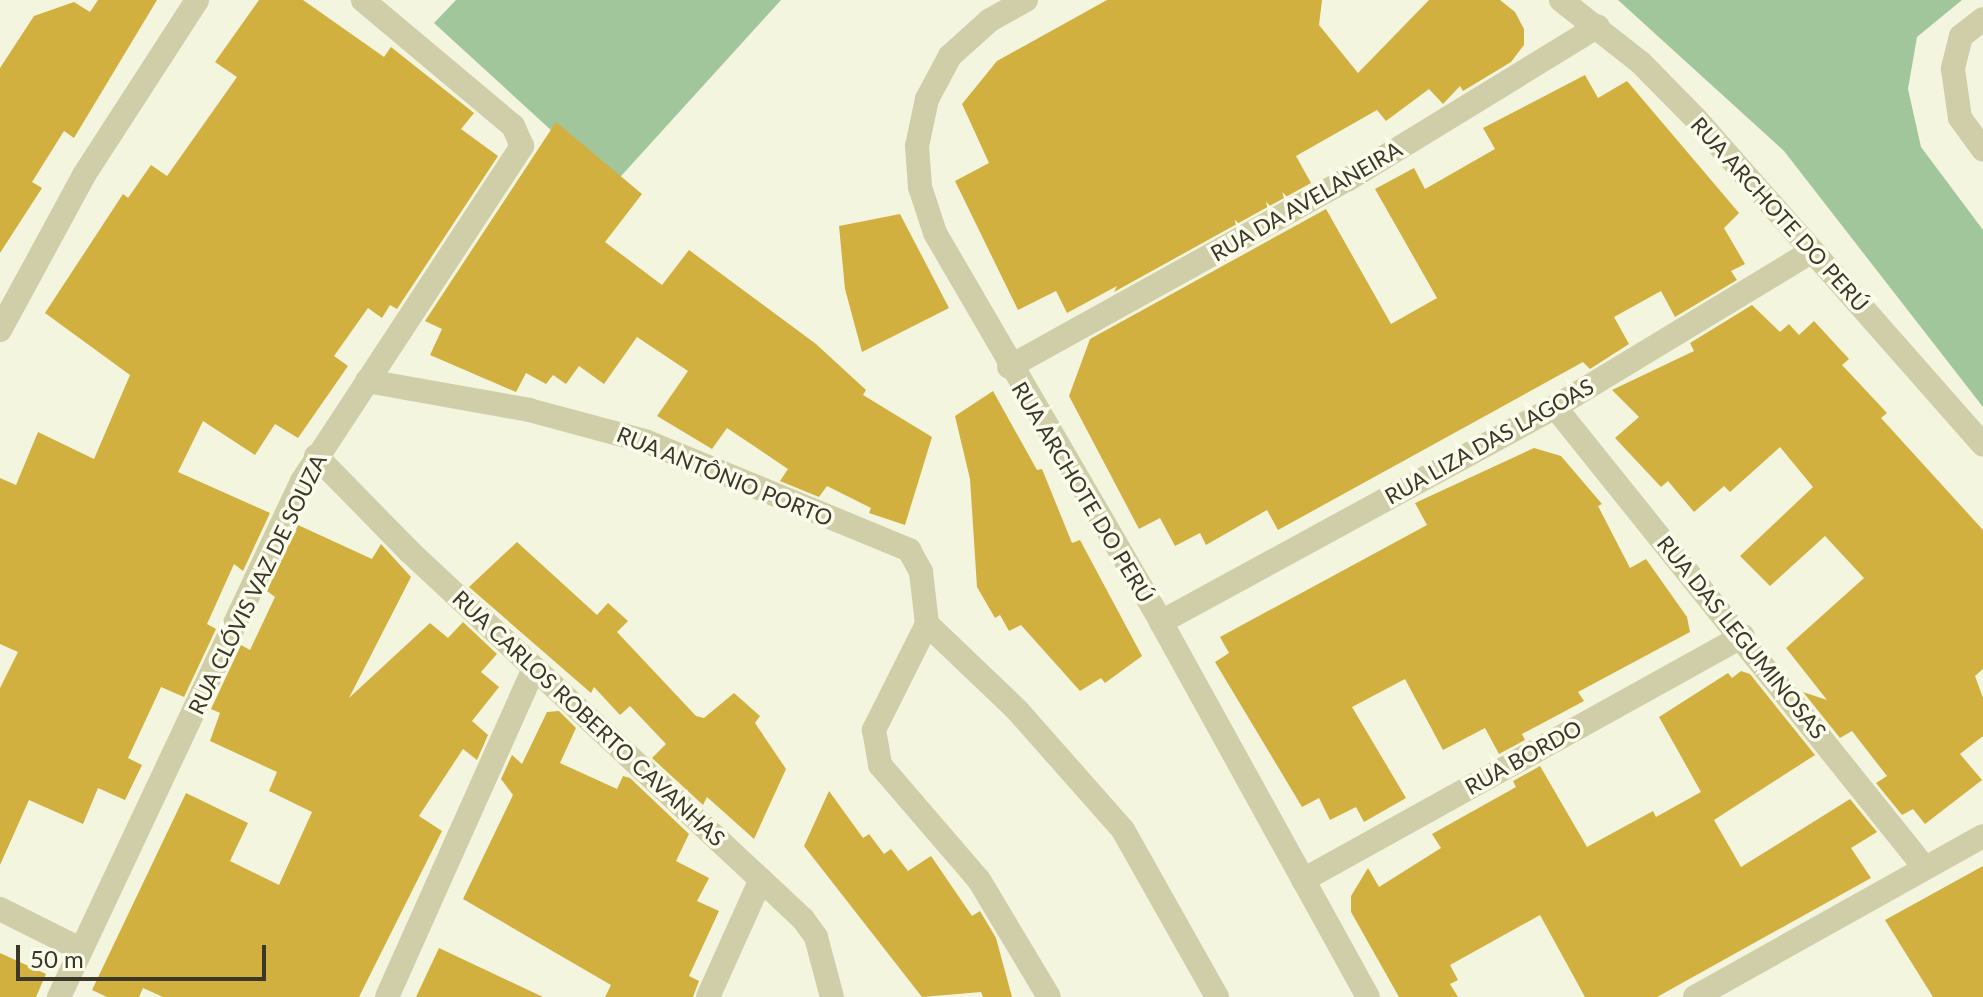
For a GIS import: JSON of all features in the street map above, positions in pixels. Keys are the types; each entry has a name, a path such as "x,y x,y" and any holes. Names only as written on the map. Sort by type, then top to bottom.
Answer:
{"street":[{"path":"0,330 6,301 197,0"},
{"name":"RUA CLÓVIS VAZ DE SOUZA","path":"59,997 316,456 519,151 523,140 513,126 363,0"},
{"name":"RUA ARCHOTE DO PERÚ","path":"1026,0 990,20 950,56 927,99 917,146 920,187 935,233 1009,367 1161,622 1368,997"},
{"name":"RUA ARCHOTE DO PERÚ","path":"1561,0 1598,26 1696,119 1983,444"},
{"path":"1983,19 1961,36 1953,69 1960,118 1983,150"},
{"name":"RUA DA AVELANEIRA","path":"1009,367 1347,180 1598,26"},
{"name":"RUA LIZA DAS LAGOAS","path":"1161,622 1555,407 1813,251"},
{"name":"RUA ANTÔNIO PORTO","path":"367,381 529,410 632,437 900,544 918,563 927,624"},
{"name":"RUA DAS LEGUMINOSAS","path":"1555,407 1743,636 1925,868"},
{"name":"RUA CARLOS ROBERTO CAVANHAS","path":"316,456 534,668 761,879 816,937 832,997"},
{"path":"1049,997 979,880 880,765 874,730 927,624 1017,710 1123,830 1217,997"},
{"name":"RUA BORDO","path":"1303,880 1743,636"},
{"path":"387,997 534,668"},
{"path":"1695,997 1983,836"},
{"path":"708,997 761,879"},
{"path":"0,909 80,949"}],"green space":[{"path":"456,0 781,0 612,186 434,23"},
{"path":"1618,0 1962,0 1917,37 1908,89 1921,147 1983,230 1983,407 1784,151"}],"building":[{"path":"98,0 157,0 74,138 64,131 32,182 42,188 0,253 0,68 34,16 74,2 90,12"},
{"path":"259,0 303,0 384,57 391,47 474,113 461,129 498,156 397,309 390,305 382,318 368,308 334,356 348,366 298,438 275,424 255,455 203,421 178,472 270,513 243,571 234,564 207,624 216,629 184,697 161,687 128,758 142,765 125,800 98,788 83,824 29,800 0,865 0,688 18,652 0,644 0,478 16,485 38,432 94,459 130,375 45,313 123,194 128,198 151,165 167,176 237,77 215,62"},
{"path":"1107,0 1322,0 1319,25 1358,73 1429,0 1500,0 1515,12 1524,29 1524,45 1511,62 1463,91 1460,86 1443,104 1429,89 1386,121 1377,110 1296,156 1311,183 1114,292 1117,286 1067,313 1056,291 1018,310 955,181 989,163 962,104 997,61"},
{"path":"1585,75 1598,98 1627,81 1739,213 1724,228 1745,264 1731,271 1737,280 1675,317 1661,291 1614,317 1629,344 1590,369 1583,362 1278,530 1267,510 1206,545 1200,533 1175,546 1160,518 1139,529 1069,396 1090,339 1326,209 1391,324 1437,298 1375,189 1414,168 1425,189 1495,149 1483,128"},
{"path":"556,122 642,194 605,242 662,285 689,250 816,344 866,390 863,395 932,437 905,525 869,513 871,508 827,486 819,497 780,481 788,469 727,428 712,449 657,416 688,371 637,337 604,384 579,366 566,384 553,375 546,384 526,373 516,392 430,355 442,329 425,321"},
{"path":"900,214 949,308 862,352 845,289 839,226"},
{"path":"1752,305 1780,332 1789,324 1799,335 1814,321 1849,359 1842,365 1887,413 1881,418 1983,530 1983,669 1975,676 1983,698 1983,736 1960,754 1982,780 1925,824 1913,809 1902,815 1876,783 1887,776 1852,731 1840,738 1803,692 1827,700 1786,648 1864,578 1825,536 1770,586 1740,556 1813,487 1780,447 1730,492 1724,486 1694,512 1668,481 1661,487 1615,438 1639,417 1612,390 1694,351 1690,343"},
{"path":"993,391 1037,470 1042,469 1072,543 1080,540 1142,656 1105,683 1101,678 1080,691 1021,625 1009,631 1000,615 995,618 977,587 970,479 955,416"},
{"path":"1534,448 1561,456 1602,504 1598,506 1630,568 1646,559 1687,617 1690,632 1578,692 1584,701 1522,734 1525,740 1499,754 1485,728 1443,750 1405,679 1352,707 1406,798 1364,822 1356,807 1330,820 1319,798 1302,807 1215,662 1229,653 1220,637 1427,525 1415,503"},
{"path":"298,525 372,559 381,544 411,577 349,698 430,623 448,638 463,622 497,654 481,672 499,687 472,721 488,735 477,760 463,749 419,816 442,831 359,997 163,997 143,988 139,997 107,997 92,990 186,793 248,823 230,861 279,885 312,812 269,791 277,772 210,741 220,713 211,709 241,645 250,650 275,597 267,591"},
{"path":"517,542 597,615 608,603 628,621 617,632 696,716 704,718 734,693 760,716 755,723 786,769 754,839 707,797 703,805 652,758 666,744 630,706 620,715 594,687 591,693 469,587"},
{"path":"1741,671 1750,674 1815,755 1714,820 1741,867 1850,799 1877,832 1851,848 1871,878 1657,997 1585,997 1540,915 1450,965 1458,980 1450,984 1458,997 1399,997 1351,912 1351,896 1368,868 1379,887 1441,848 1432,834 1516,787 1513,781 1540,766 1587,847 1653,811 1656,817 1701,792 1659,717 1728,673 1732,678"},
{"path":"559,711 576,728 560,763 617,789 623,776 630,778 689,834 676,861 709,878 697,901 719,911 689,976 699,981 693,997 605,997 611,985 463,899 513,795 501,779 512,755 522,764 547,712"},
{"path":"829,791 863,838 869,834 884,854 891,849 908,871 931,856 972,916 980,911 996,938 1012,997 983,997 981,992 922,997 804,846"},
{"path":"1983,866 1983,997 1933,997 1885,920"},
{"path":"439,948 543,997 416,997"},
{"path":"0,953 46,974 36,997 0,997"}]}
